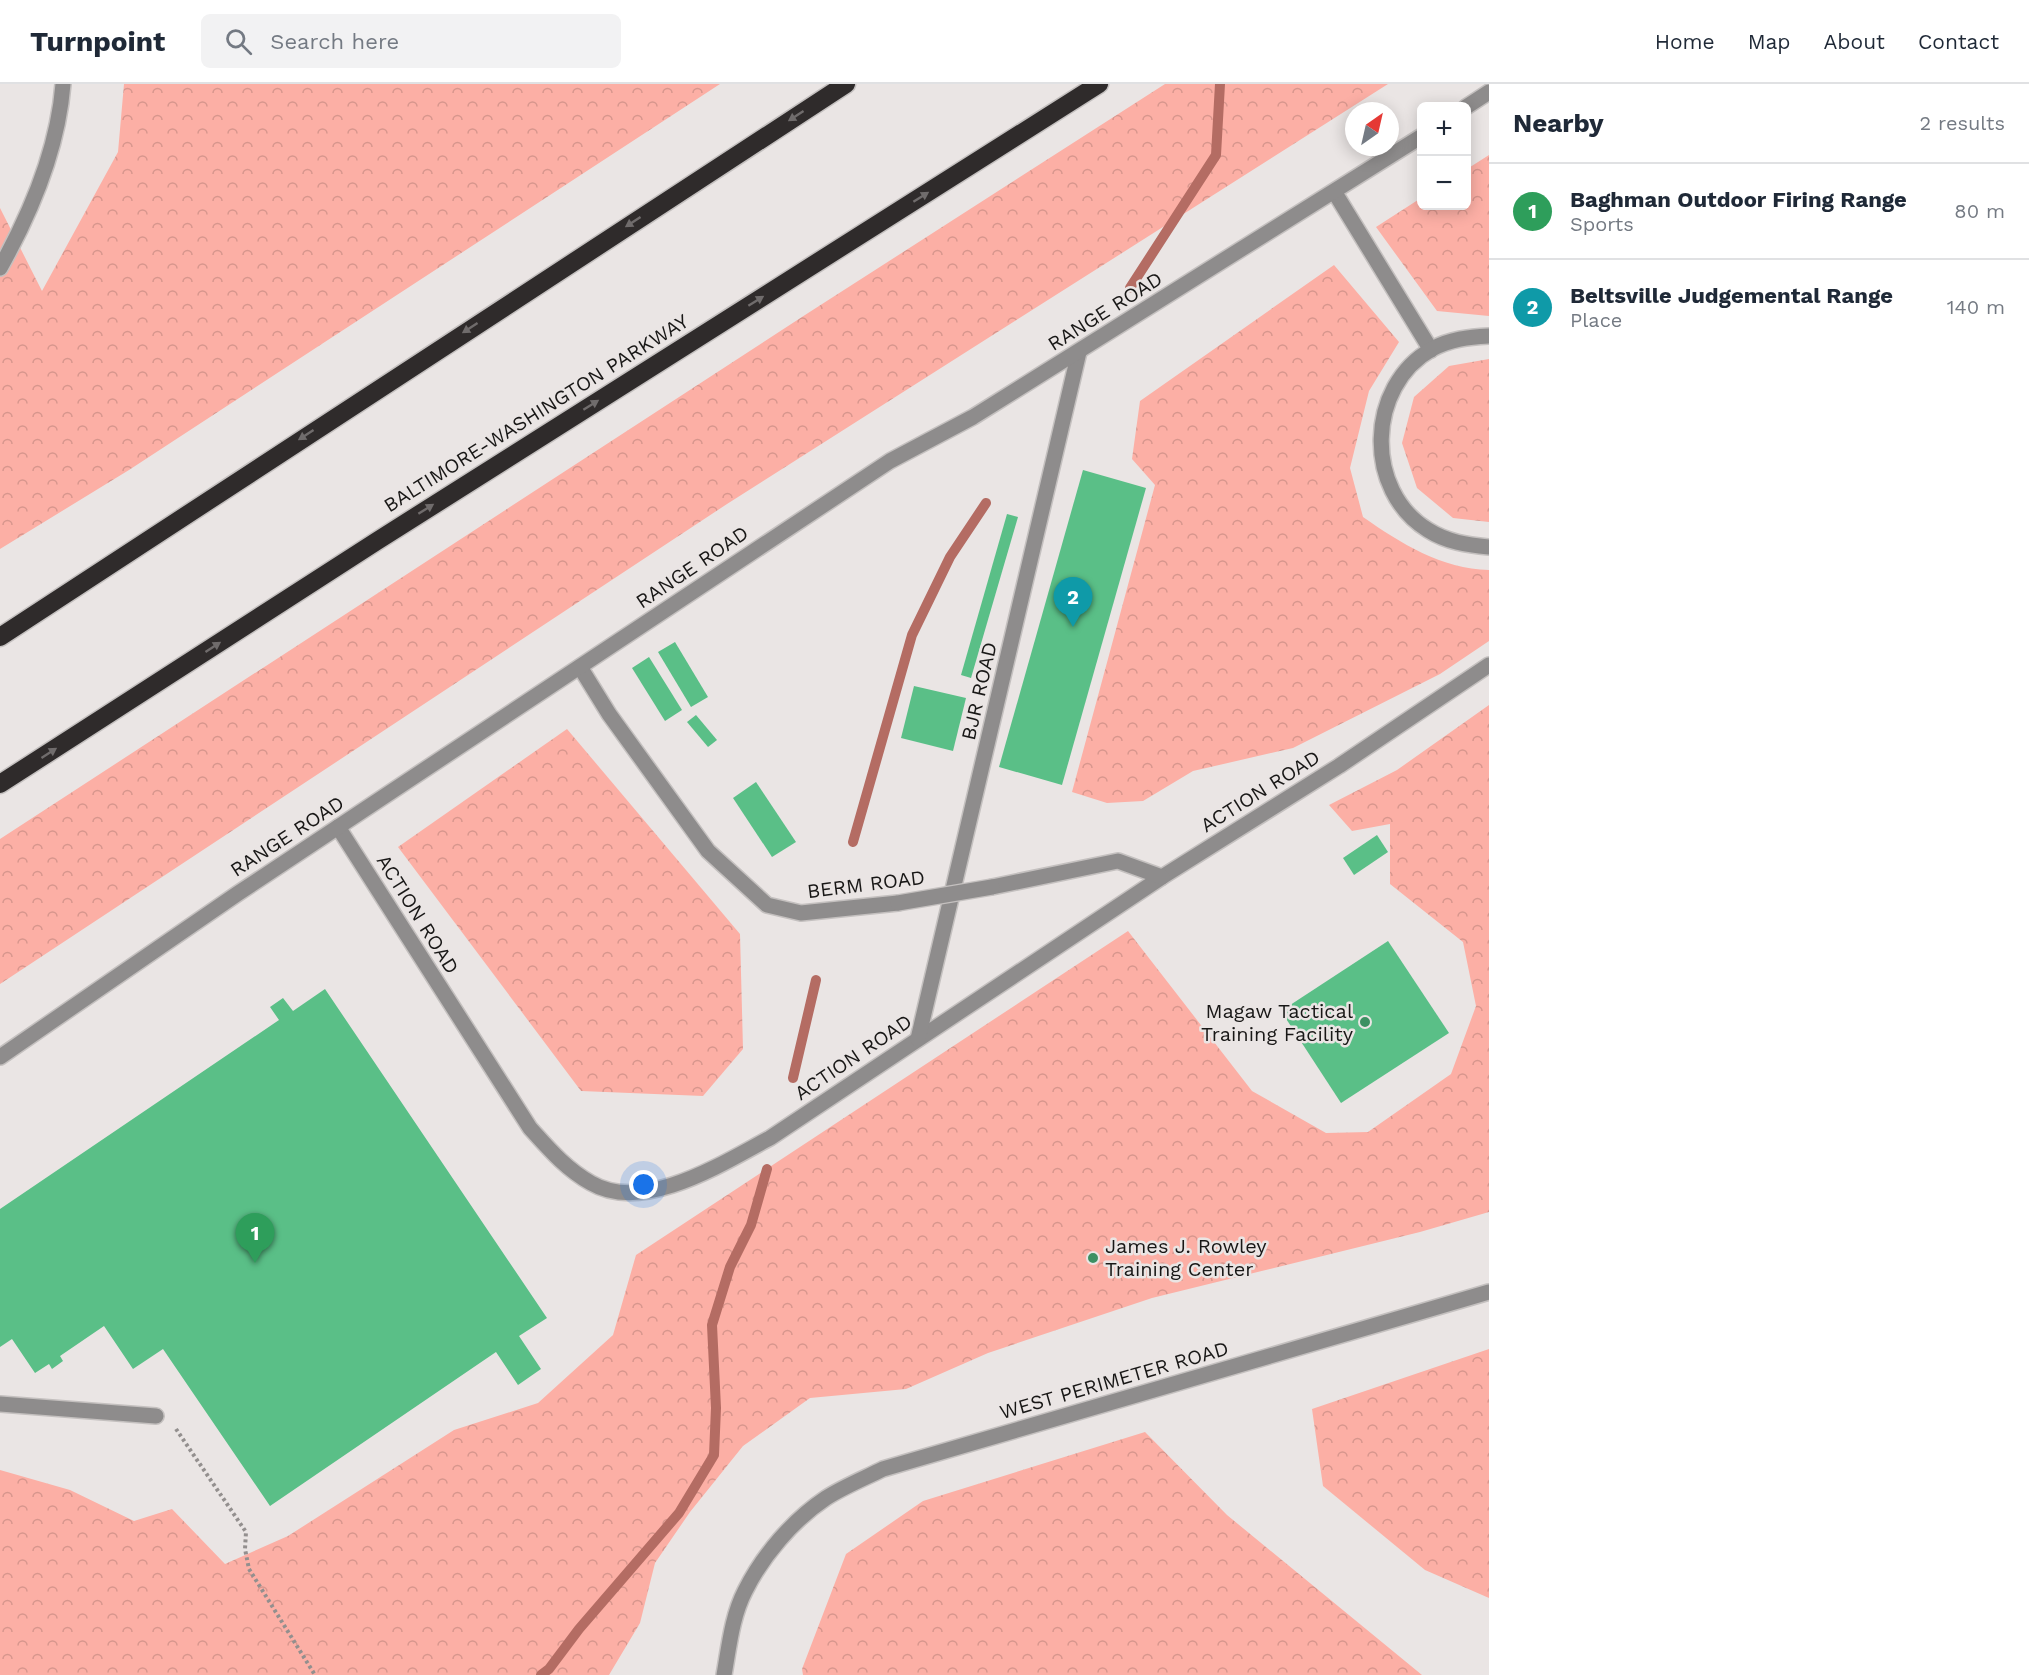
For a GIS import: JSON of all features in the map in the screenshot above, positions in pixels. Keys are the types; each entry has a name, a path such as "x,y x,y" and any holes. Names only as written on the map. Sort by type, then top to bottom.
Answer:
{"highway":[{"path":"0,637 846,84"},
{"name":"BALTIMORE-WASHINGTON PARKWAY","path":"0,784 377,541 1099,84"}],"street":[{"path":"0,268 20,229 49,159 63,84"},
{"path":"1471,103 1489,92"},
{"name":"RANGE ROAD","path":"0,1057 338,827 890,461 973,417 1335,193 1417,139"},
{"path":"1335,193 1431,350"},
{"path":"1489,336 1462,337 1431,350 1404,373 1386,404 1379,439 1385,473 1401,505 1427,530 1460,544 1489,547"},
{"name":"BJR ROAD","path":"918,1039 1079,352"},
{"name":"ACTION ROAD","path":"338,827 530,1128 562,1164 593,1185 621,1193 656,1191 725,1162 770,1138 1162,877 1339,766 1489,666"},
{"name":"BERM ROAD","path":"580,667 609,714 708,851 767,905 801,913 898,903 992,887 1118,861 1162,877"},
{"name":"WEST PERIMETER ROAD","path":"724,1675 731,1633 745,1591 773,1549 797,1520 828,1497 883,1469 1489,1292"},
{"path":"0,1404 156,1416"}],"path":[{"path":"156,1416 169,1418 246,1532 245,1549 249,1569 315,1675"}],"green space":[{"path":"124,84 720,84 129,470 0,549 0,208 42,291 118,152"},
{"path":"1165,84 1388,84 1360,102 1345,102 1345,111 727,504 0,984 0,839 805,315"},
{"path":"1489,155 1489,316 1437,311 1376,227 1417,201 1417,210 1471,210 1471,166"},
{"path":"1334,265 1399,342 1369,391 1350,468 1363,517 1407,545 1438,560 1472,569 1489,570 1489,641 1440,674 1293,748 1193,771 1143,801 1107,803 1072,792 1155,485 1132,459 1140,401"},
{"path":"1489,359 1489,522 1453,518 1417,488 1402,443 1414,397 1449,366"},
{"path":"1489,705 1489,1212 1420,1232 1152,1298 988,1353 906,1389 810,1398 743,1446 690,1512 655,1563 640,1623 609,1675 0,1675 0,1470 70,1490 134,1521 172,1509 225,1564 288,1536 454,1430 538,1403 613,1335 636,1255 1128,931 1252,1091 1326,1133 1368,1132 1451,1074 1476,1006 1463,942 1390,884 1390,824 1352,831 1329,805 1397,770"},
{"path":"567,729 740,934 743,1049 703,1096 581,1091 398,847"},
{"path":"1489,1349 1489,1598 1425,1570 1323,1486 1312,1409"},
{"path":"1145,1432 1227,1515 1422,1675 803,1675 802,1669 846,1554 923,1501"}],"building":[{"path":"1083,470 1146,488 1062,785 999,767"},
{"path":"1007,514 1018,517 971,678 961,675"},
{"path":"675,642 708,697 691,707 658,652"},
{"path":"649,657 682,710 665,721 632,668"},
{"path":"914,686 966,698 953,751 901,738"},
{"path":"696,715 717,740 708,747 687,722"},
{"path":"756,782 796,842 772,857 733,798"},
{"path":"1377,835 1388,852 1354,875 1343,858"},
{"name":"Magaw Tactical Training Facility","path":"1388,941 1449,1033 1341,1103 1281,1011"},
{"path":"325,989 547,1318 519,1336 541,1369 518,1385 496,1352 270,1506 163,1349 133,1369 104,1326 60,1356 63,1361 52,1369 49,1364 35,1373 12,1339 0,1347 0,1209 279,1020 270,1007 283,998 293,1011"}],"waterway":[{"path":"1130,288 1216,155 1220,84"},
{"path":"853,842 912,635 950,557 986,503"},
{"path":"793,1078 816,980"},
{"path":"541,1675 549,1669 579,1629 679,1513 714,1455 716,1408 712,1325 730,1267 751,1225 767,1169"}],"place":[{"name":"Beltsville Judgemental Range","path":"1073,627"},
{"name":"Magaw Tactical Training Facility","path":"1365,1022"},
{"name":"James J. Rowley Training Center","path":"1093,1258"},
{"name":"Baghman Outdoor Firing Range","path":"255,1263"}]}
